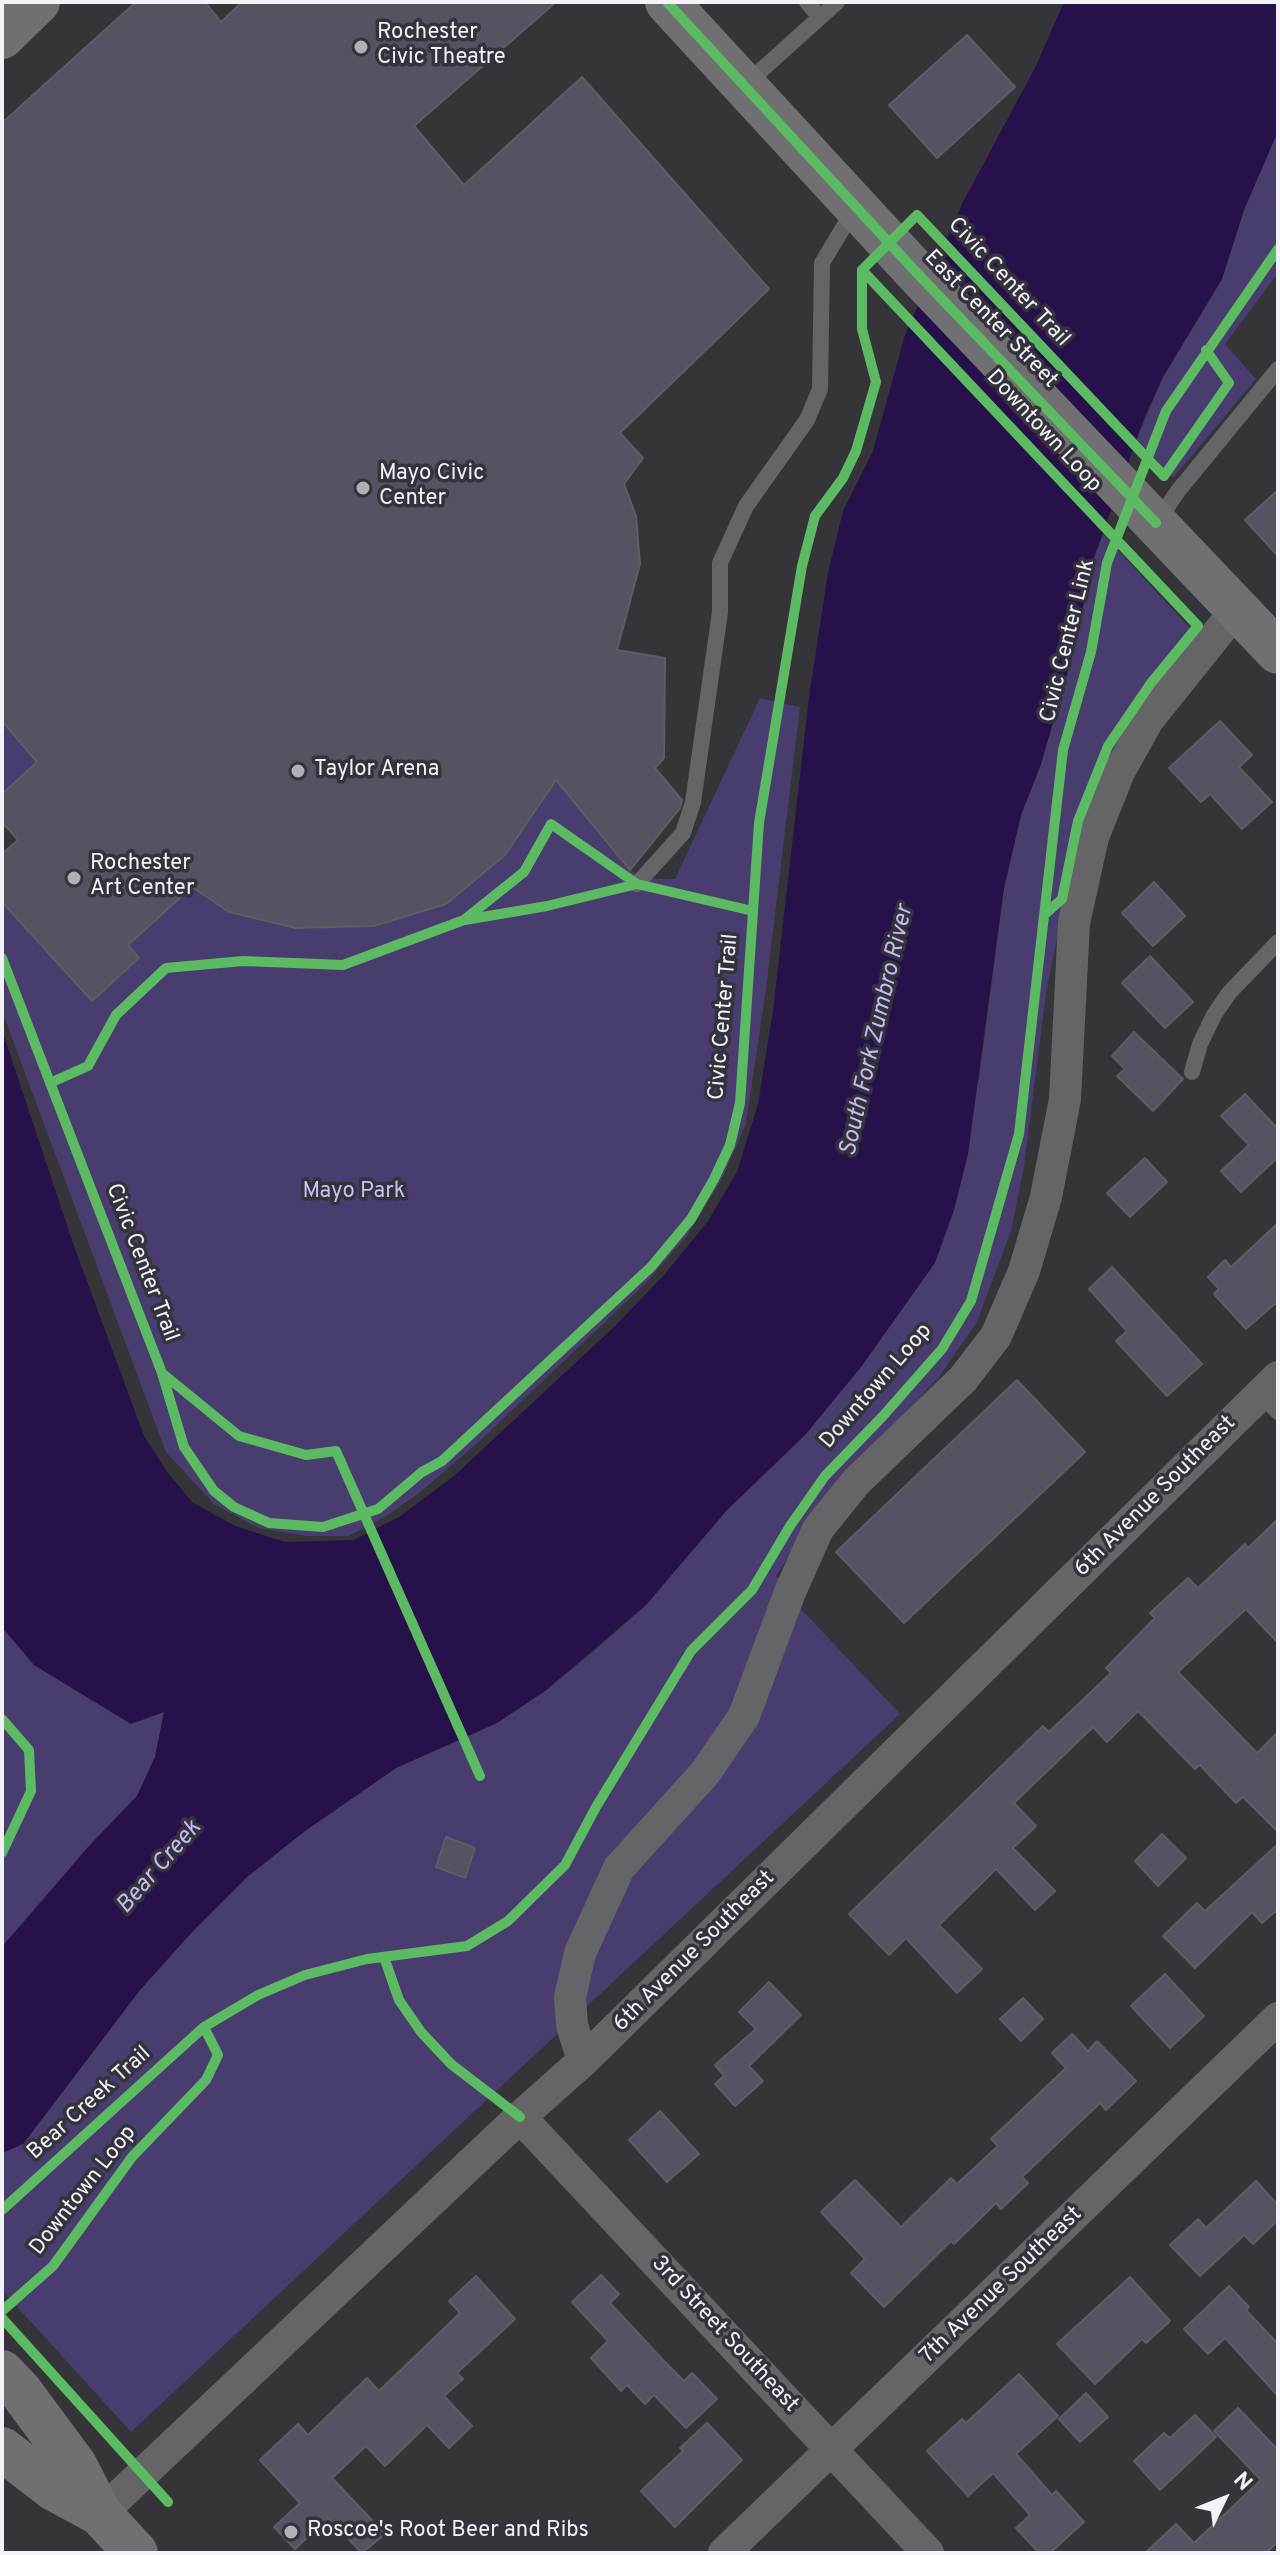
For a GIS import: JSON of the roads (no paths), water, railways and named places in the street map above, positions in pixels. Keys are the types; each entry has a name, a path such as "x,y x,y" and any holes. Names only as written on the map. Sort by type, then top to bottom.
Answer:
{"street":[{"name":"East Center Street","path":"667,2 916,272 1278,652"},
{"path":"583,2061 572,2025 570,1997 580,1953 619,1868 705,1773 744,1716 790,1592 818,1529 856,1482 963,1379 996,1336 1024,1271 1046,1197 1065,1099 1074,923 1093,837 1119,772 1148,720 1237,609"},
{"name":"6th Avenue Southeast","path":"100,2514 583,2061 1272,1395"},
{"name":"7th Avenue Southeast","path":"724,2553 1278,2018"},
{"name":"3rd Street Southeast","path":"520,2117 928,2553"},
{"path":"2,2372 21,2392 75,2465 100,2514 136,2553"},
{"path":"2,2449 54,2489 100,2514"}],"lane":[{"path":"807,2 820,17"},
{"path":"744,86 837,2"},
{"path":"637,884 683,833 693,802 720,612 720,563 746,506 807,420 820,389 822,263 856,206"},
{"path":"1156,523 1178,491 1278,369"},
{"path":"1192,1072 1200,1044 1214,1015 1229,993 1278,942"}],"water":[{"path":"1064,2 1278,2 1278,131 1244,210 1222,279 1163,377 1145,416 1091,566 1076,642 1041,764 1021,815 1004,888 968,1154 954,1210 935,1263 861,1367 805,1435 727,1510 646,1605 545,1691 497,1723 396,1768 305,1831 247,1877 140,1990 23,2144 2,2153 2,1947 89,1846 137,1796 155,1757 164,1712 131,1724 34,1665 2,1627 2,1030 74,1246 144,1436 192,1502 235,1526 285,1542 354,1540 399,1517 454,1476 615,1326 665,1274 708,1221 737,1172 758,1104 773,1011 809,697 828,573 843,511 873,451 905,335 963,202 1036,66"}],"place":[{"name":"Rochester Civic Theatre","path":"361,47"},
{"name":"Mayo Civic Center","path":"363,488"},
{"name":"Taylor Arena","path":"298,771"},
{"name":"Rochester Art Center","path":"74,878"},
{"name":"Roscoe's Root Beer and Ribs","path":"291,2532"}],"water label":[{"name":"South Fork Zumbro River","path":"878,1031"},
{"name":"Bear Creek","path":"160,1868"}],"park label":[{"name":"Mayo Park","path":"354,1193"}]}
